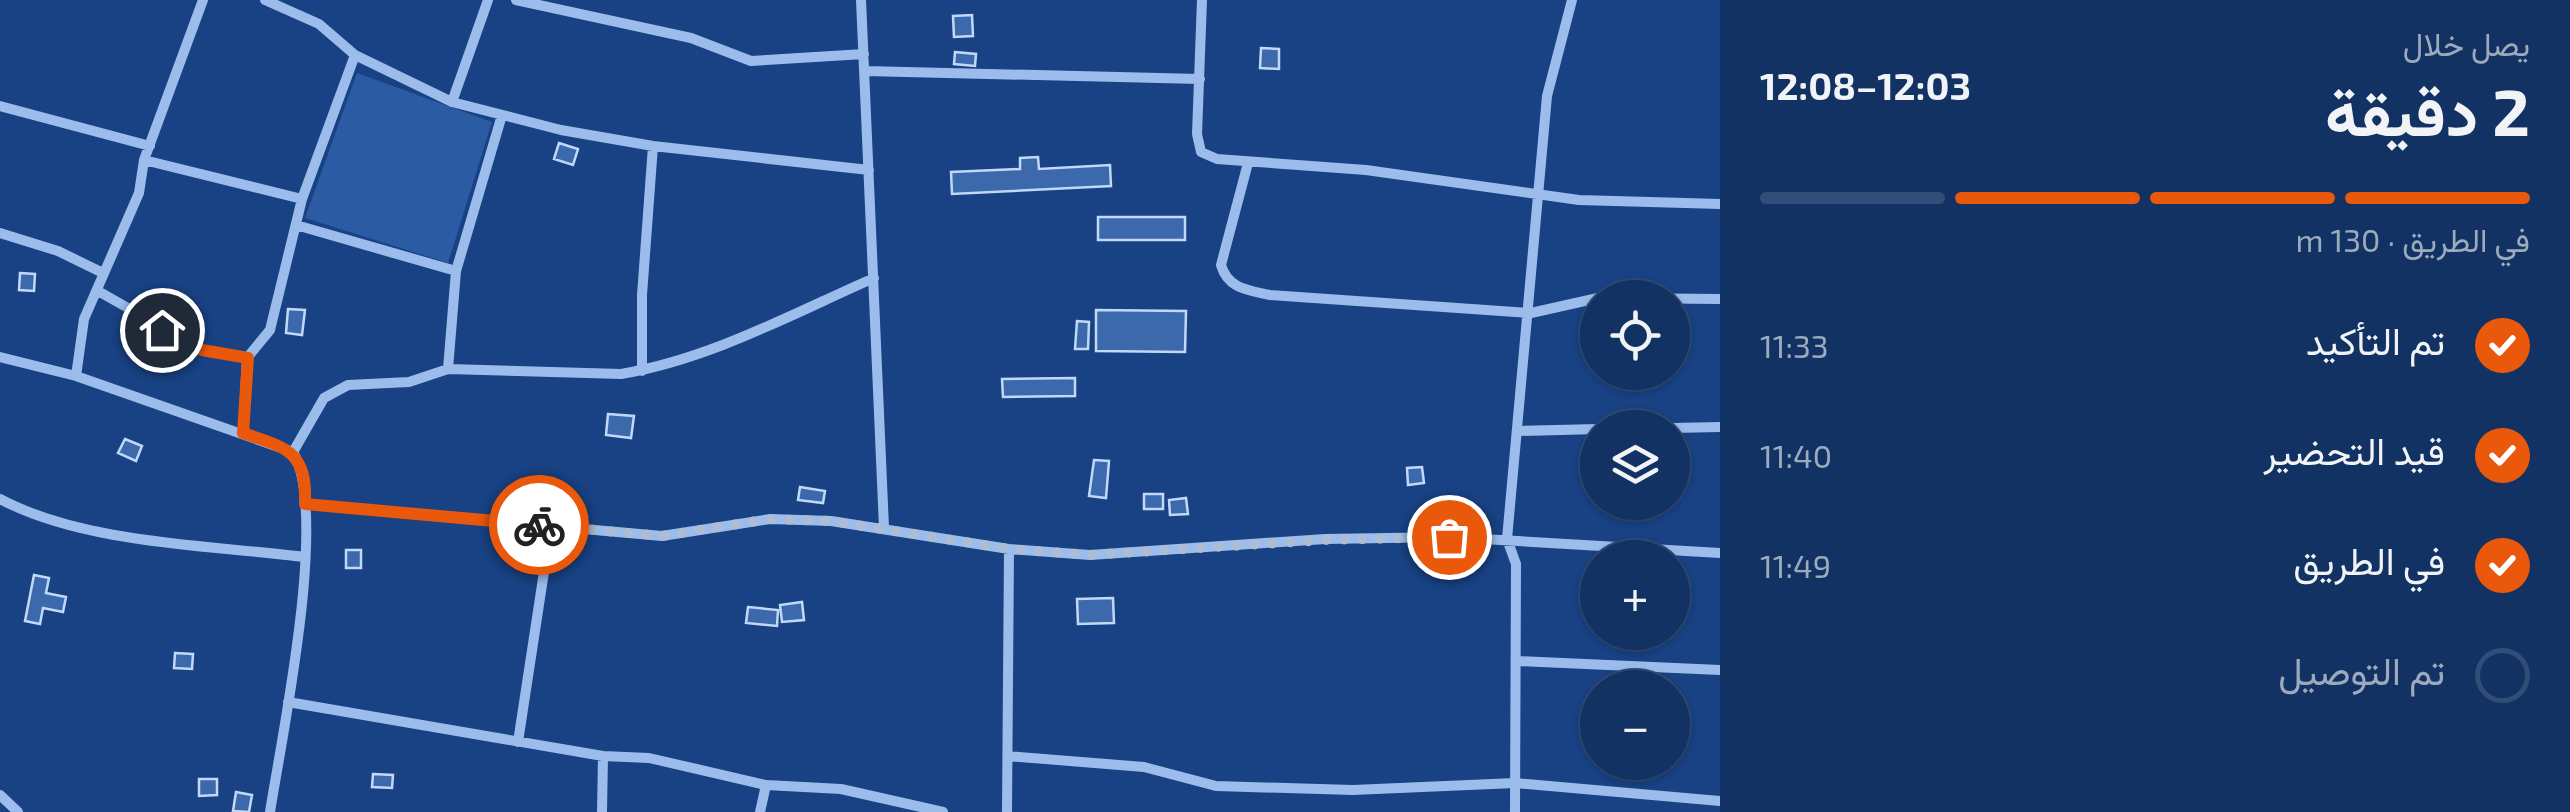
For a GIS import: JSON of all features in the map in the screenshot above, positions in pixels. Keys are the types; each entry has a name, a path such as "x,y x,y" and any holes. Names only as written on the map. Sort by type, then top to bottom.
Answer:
{"street":[{"path":"76,376 80,331 139,193 144,160 203,0"},
{"path":"265,0 281,2 319,24 355,54 452,102 653,146 869,170"},
{"path":"452,102 488,0"},
{"path":"516,0 691,38 751,61 864,54"},
{"path":"861,0 884,528"},
{"path":"1202,0 1201,152 1248,164 1366,170 1537,194 1720,204"},
{"path":"1515,812 1516,564 1507,540 1531,313 1547,96 1572,0"},
{"path":"243,433 248,358 270,330 302,200 355,54"},
{"path":"866,71 1200,79"},
{"path":"0,106 150,146"},
{"path":"448,369 456,271 502,115"},
{"path":"642,370 642,295 653,146"},
{"path":"144,160 302,200"},
{"path":"1248,164 1221,265 1225,278 1239,288 1270,295 1531,313 1580,302"},
{"path":"296,225 456,271"},
{"path":"0,233 58,251 103,273"},
{"path":"293,452 324,398 335,388 409,382 448,369 621,374 642,370 706,352 874,278"},
{"path":"98,291 202,350 248,358"},
{"path":"1690,299 1720,299"},
{"path":"0,358 76,376 293,452 303,470 304,558 288,702 270,812"},
{"path":"1690,428 1720,427"},
{"path":"1519,431 1580,429"},
{"path":"0,499 26,512 94,530 304,558"},
{"path":"305,504 662,536 770,519 884,528 1009,549 1090,555 1326,540 1507,540 1720,553"},
{"path":"518,742 551,526"},
{"path":"1007,812 1009,549"},
{"path":"1518,661 1720,670"},
{"path":"288,702 604,756 648,758 766,785 840,789 943,812"},
{"path":"602,812 604,756"},
{"path":"1008,756 1144,767 1216,786 1353,790 1515,783 1720,801"},
{"path":"760,812 766,785"},
{"path":"0,795 18,812"}],"shaded area":[{"path":"357,73 492,122 448,263 305,218"}],"building":[{"path":"972,15 973,36 954,37 953,16"},
{"path":"1261,48 1279,49 1279,69 1260,68"},
{"path":"955,52 976,54 975,66 954,64"},
{"path":"559,143 578,149 573,165 554,159"},
{"path":"1038,157 1039,169 1110,165 1111,186 952,194 951,172 1020,169 1020,158"},
{"path":"1098,217 1185,217 1185,240 1098,240"},
{"path":"20,273 35,274 34,291 19,290"},
{"path":"288,309 305,310 302,335 286,333"},
{"path":"1096,310 1186,311 1185,352 1096,351"},
{"path":"1077,321 1089,322 1088,349 1075,349"},
{"path":"1075,378 1075,396 1003,397 1002,379"},
{"path":"608,414 634,416 631,438 606,435"},
{"path":"125,439 142,446 136,461 118,453"},
{"path":"1094,460 1109,461 1106,498 1089,496"},
{"path":"1422,467 1424,483 1408,485 1407,468"},
{"path":"800,487 825,491 823,503 798,500"},
{"path":"1144,494 1163,494 1163,509 1144,509"},
{"path":"1186,498 1188,514 1170,515 1169,500"},
{"path":"346,550 361,550 361,568 346,568"},
{"path":"34,575 49,578 46,593 66,597 63,612 43,608 40,624 25,621"},
{"path":"1113,598 1114,623 1078,624 1077,599"},
{"path":"802,602 804,620 782,622 780,605"},
{"path":"748,607 778,610 777,626 746,623"},
{"path":"175,653 193,654 192,669 174,668"},
{"path":"373,774 393,775 392,788 372,787"},
{"path":"199,779 217,779 217,795 199,796"},
{"path":"236,792 252,795 249,812 233,811"}],"way so far":[{"path":"539,525 662,536 770,519 831,521 1009,549 1090,555 1326,540 1449,537"}],"route":[{"path":"162,330 219,356 248,358 243,433 293,452 303,470 305,504 539,525"}]}
